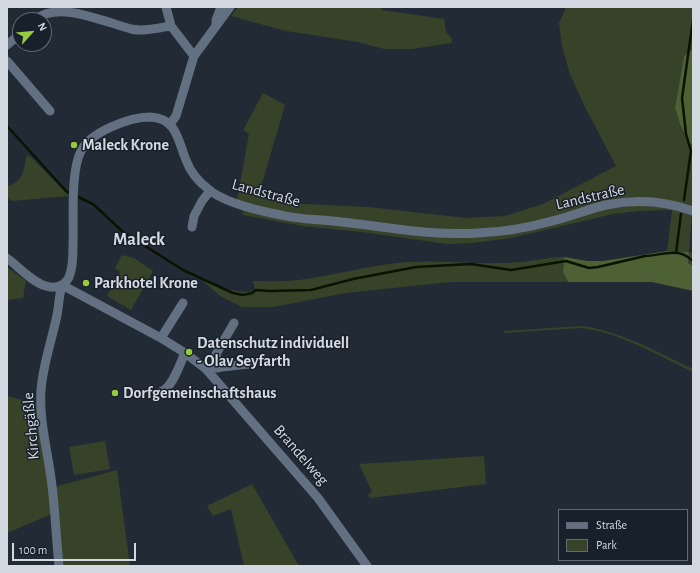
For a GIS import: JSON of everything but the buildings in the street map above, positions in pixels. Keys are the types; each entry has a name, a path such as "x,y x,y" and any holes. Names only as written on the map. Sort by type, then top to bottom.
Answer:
{"street":[{"path":"166,7 171,26 194,56"},
{"path":"216,27 216,20 221,7"},
{"path":"7,258 45,286 56,287 62,285 68,280 73,258 74,180 77,161 81,150 92,138 120,123 146,117 153,117 170,124 176,116 194,56 230,7"},
{"path":"43,12 51,9 59,9 78,12 131,29 146,30 171,26"},
{"path":"7,60 50,111"},
{"name":"Landstraße","path":"170,124 179,140 190,169 196,178 210,191 254,209 281,216 309,220 338,221 439,234 478,233 520,229 554,221 607,205 629,202 669,204 693,211"},
{"path":"192,227 194,216 202,201 210,191"},
{"name":"Brandelweg","path":"62,285 161,338 206,369 318,498 367,566"},
{"name":"Kirchgäßle","path":"59,566 56,514 44,437 41,410 41,390 45,362 58,313 59,294 62,285"},
{"path":"161,338 183,303"},
{"path":"218,368 216,354 234,323"},
{"path":"162,391 166,390 170,385 184,353"},
{"path":"206,369 249,364"}],"green space":[{"path":"238,7 381,7 382,10 444,19 446,32 451,37 452,43 412,49 384,49 358,42 286,31 231,16"},
{"path":"566,7 693,7 693,49 684,56 675,108 680,124 689,143 693,145 693,199 689,252 667,251 672,210 639,211 613,214 511,238 472,243 447,244 362,232 303,226 243,215 241,201 237,200 249,134 243,130 263,93 285,105 258,197 283,203 369,207 466,218 505,216 543,204 616,166 585,107 570,74 562,47 559,23"},
{"path":"693,49 693,145 689,143 680,124 675,108 684,56"},
{"path":"27,155 32,158 69,196 12,201 7,197 7,186 17,182 22,175"},
{"path":"667,251 689,252 688,263 693,266 693,291 652,282 568,282 563,272 564,257 588,261 603,261"},
{"path":"689,252 693,254 693,266 688,263"},
{"path":"122,255 134,258 153,271 131,310 107,296 120,272 115,268"},
{"path":"564,257 563,272 568,282 450,282 346,293 273,307 242,307 220,296 203,281 204,278 229,289 249,292 255,290 253,281 299,280 394,263 509,263"},
{"path":"7,267 26,281 23,298 7,300"},
{"path":"581,326 610,332 625,337 693,369 693,372 625,340 582,328 504,333 504,331"},
{"path":"7,396 38,404 51,488 117,470 130,566 58,566 54,513 7,533"},
{"path":"105,441 110,469 74,475 69,447"},
{"path":"484,456 486,484 370,498 368,495 372,492 359,464"},
{"path":"252,484 299,566 244,566 231,509 213,516 207,506"}],"waterway":[{"path":"684,200 691,151 686,134 682,98 693,20"},
{"path":"7,126 66,191 71,194"},
{"path":"76,196 93,204 123,232 183,270 233,293 243,295 252,293 256,290 311,290 353,279 416,267 471,264 511,270 566,261 589,268 645,256 668,253 678,253 693,261"},
{"path":"676,253 681,214"}],"place":[{"name":"Maleck Krone","path":"74,145"},
{"name":"Parkhotel Krone","path":"86,283"},
{"name":"Datenschutz individuell - Olav Seyfarth","path":"189,352"},
{"name":"Dorfgemeinschaftshaus","path":"115,393"}],"district":[{"name":"Maleck","path":"139,240"}]}
